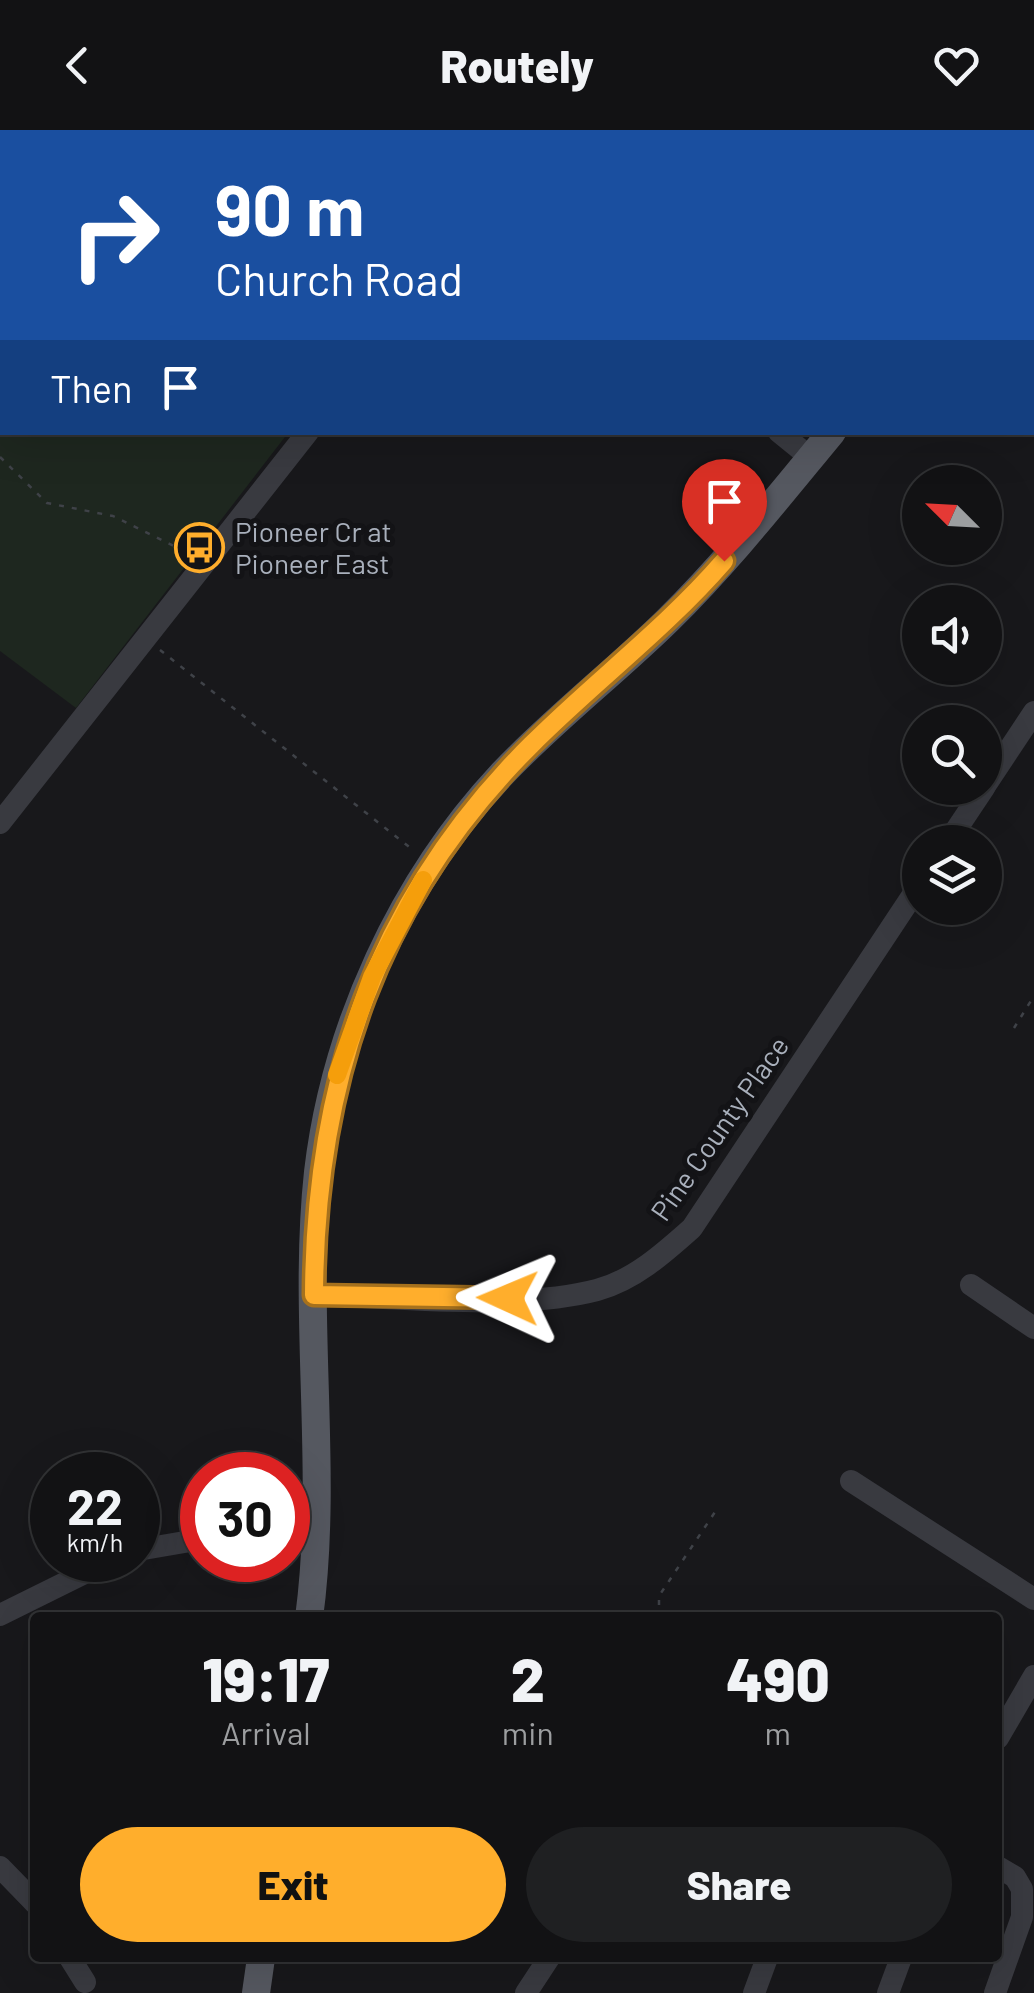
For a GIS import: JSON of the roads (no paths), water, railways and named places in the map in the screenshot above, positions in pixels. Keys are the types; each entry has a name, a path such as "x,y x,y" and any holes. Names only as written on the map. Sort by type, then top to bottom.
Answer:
{"main road":[{"path":"306,1452 318,1171 338,1070 372,977 424,876 500,776 682,606 830,435"},
{"path":"306,1582 308,1612"},
{"path":"256,1993 260,1962"}],"street":[{"path":"0,823 306,435"},
{"path":"782,435 811,458"},
{"path":"1002,761 1034,712"},
{"name":"Pine County Place","path":"314,1295 538,1299 599,1290 650,1266 692,1228 902,911"},
{"path":"971,1286 1034,1328"},
{"path":"852,1480 1034,1599"},
{"path":"0,1615 67,1582"},
{"path":"1002,1731 1034,1676"},
{"path":"0,1867 30,1898"},
{"path":"995,1993 1022,1918 1026,1879 1002,1868"},
{"path":"72,1962 85,1982"},
{"path":"526,1993 546,1962"},
{"path":"754,1993 766,1962"},
{"path":"888,1993 900,1962"}],"place":[{"name":"Pioneer Cr at Pioneer East","path":"200,547"}]}
